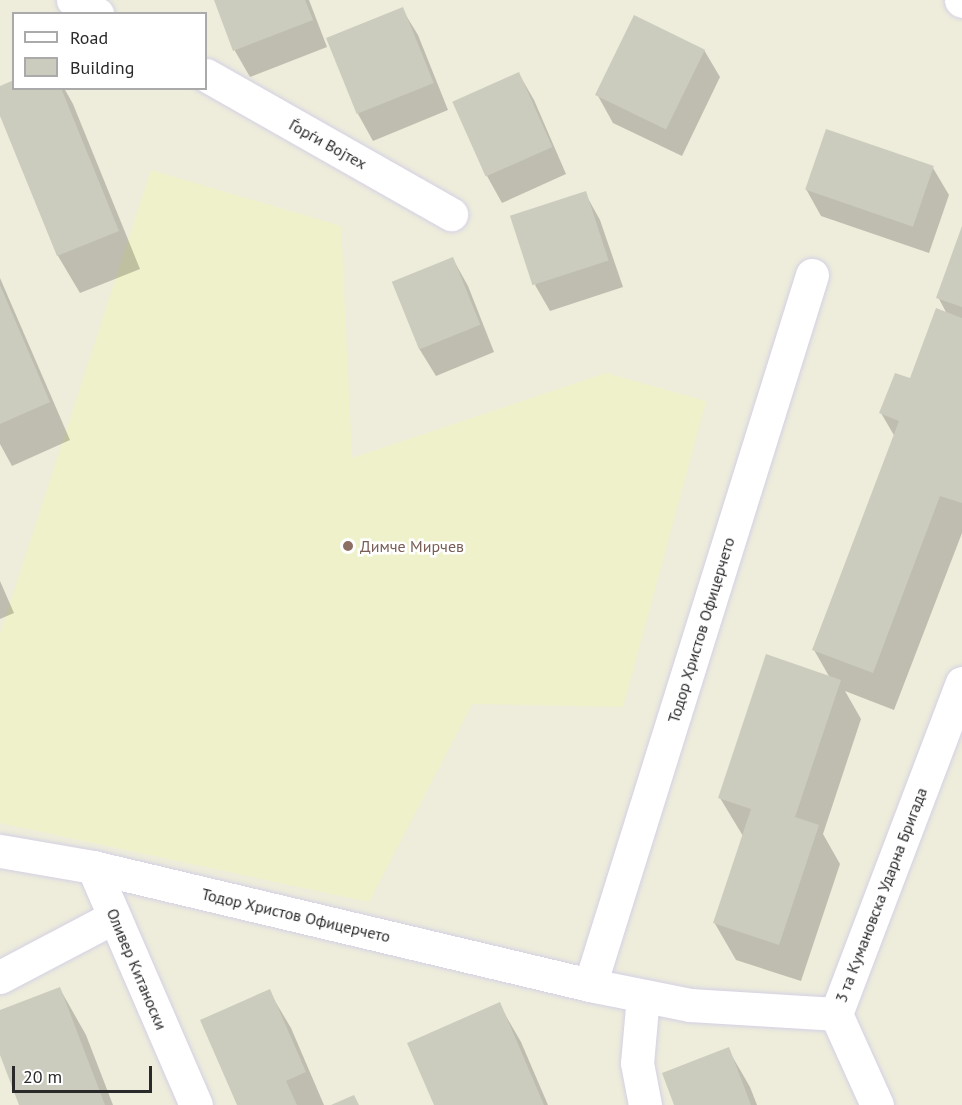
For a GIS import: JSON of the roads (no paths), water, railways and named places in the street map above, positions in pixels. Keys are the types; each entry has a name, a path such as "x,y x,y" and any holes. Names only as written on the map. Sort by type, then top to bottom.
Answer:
{"street":[{"path":"73,0 94,12"},
{"name":"Ѓорѓи Војтех","path":"207,76 451,214"},
{"name":"Тодор Христов Офицерчето","path":"591,985 812,275"},
{"name":"3 та Кумановска Ударна Бригада","path":"877,1105 836,1014 962,683"},
{"name":"Тодор Христов Офицерчето","path":"0,851 93,867 643,996 690,1005 836,1014"},
{"name":"Оливер Китаноски","path":"93,867 196,1105"},
{"path":"0,978 114,917"},
{"path":"643,996 637,1063 645,1105"}],"place":[{"name":"Димче Мирчев","path":"348,546"}]}
